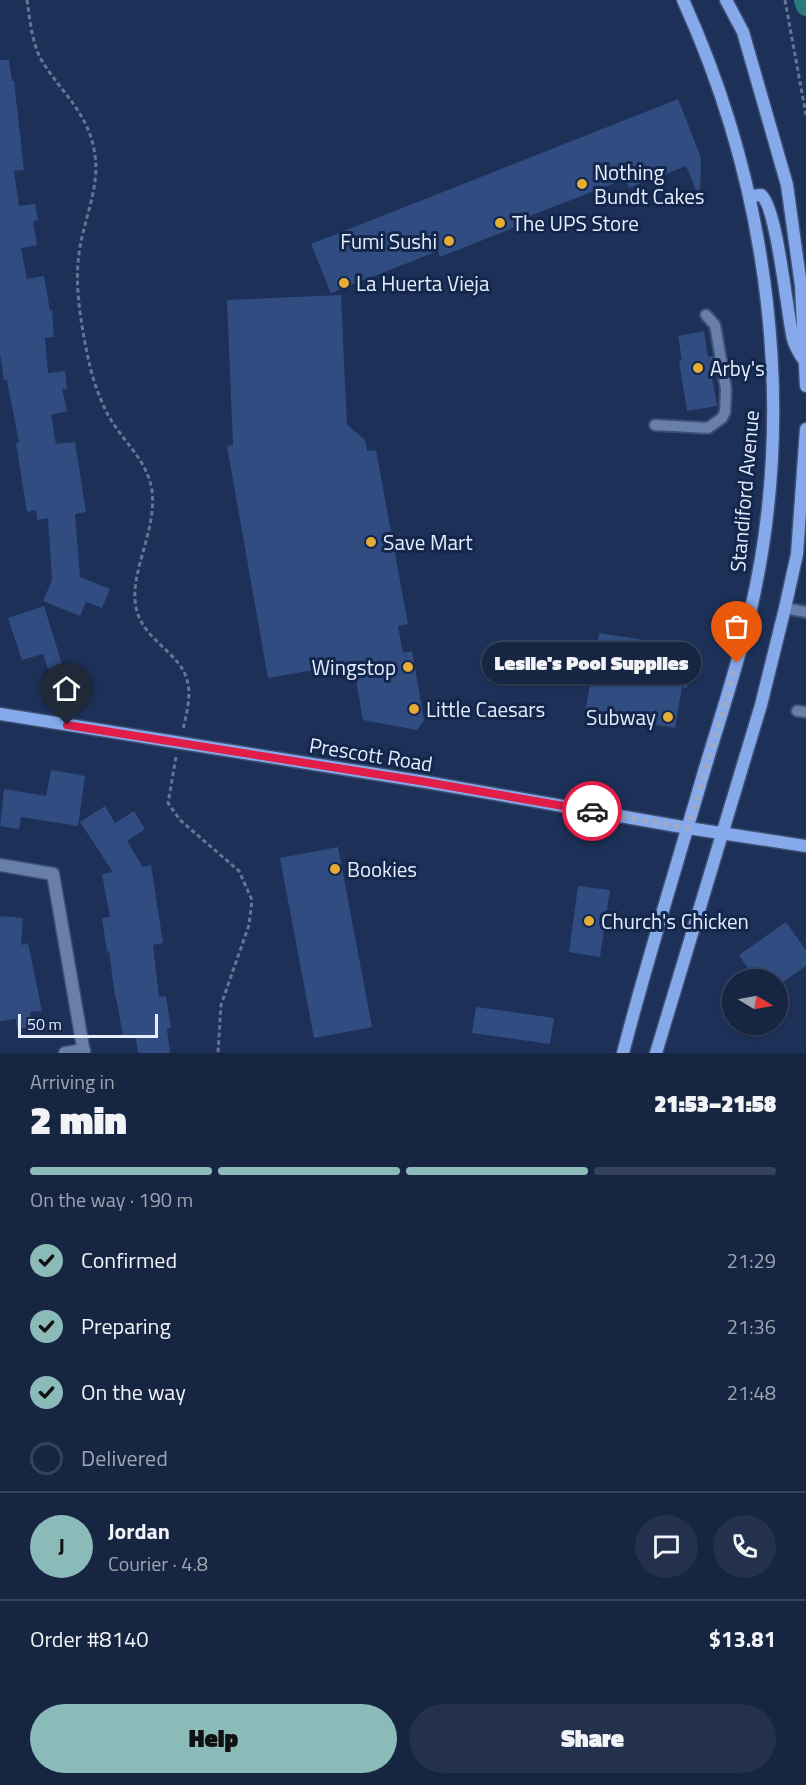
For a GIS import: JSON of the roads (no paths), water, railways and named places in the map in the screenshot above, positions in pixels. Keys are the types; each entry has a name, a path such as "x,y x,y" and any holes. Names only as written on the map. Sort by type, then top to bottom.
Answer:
{"main road":[{"name":"Standiford Avenue","path":"622,1053 732,681 760,560 769,486 772,402 770,337 763,268 736,146 713,71 683,0"},
{"path":"726,0 743,32 787,185 801,286 806,386"},
{"path":"748,195 761,195 767,200 774,228 793,341 805,363"},
{"path":"656,1053 761,705 785,608 796,554 806,429"},
{"name":"Prescott Road","path":"0,714 806,846"}],"street":[{"path":"0,865 53,874 84,1051 64,1053"}],"lane":[{"path":"656,425 708,428 722,418 725,412 726,389 715,325 706,315"},
{"path":"785,608 806,612"}],"waterway":[{"path":"804,0 806,6"}],"place":[{"name":"Nothing Bundt Cakes","path":"582,184"},
{"name":"The UPS Store","path":"500,223"},
{"name":"Fumi Sushi","path":"449,241"},
{"name":"La Huerta Vieja","path":"344,283"},
{"name":"Arby's","path":"698,368"},
{"name":"Save Mart","path":"371,542"},
{"name":"Leslie's Pool Supplies","path":"737,663"},
{"name":"Wingstop","path":"408,667"},
{"name":"Little Caesars","path":"414,709"},
{"name":"Subway","path":"668,717"},
{"name":"Bookies","path":"335,869"},
{"name":"Church's Chicken","path":"589,921"}]}
